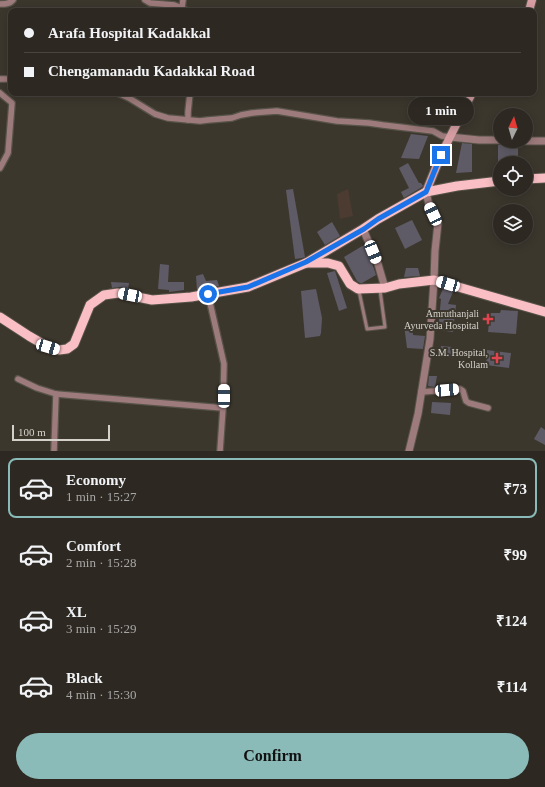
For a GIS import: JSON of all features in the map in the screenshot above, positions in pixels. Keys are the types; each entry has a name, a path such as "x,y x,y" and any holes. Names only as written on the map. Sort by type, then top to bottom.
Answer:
{"main road":[{"path":"426,192 441,155 470,96"},
{"path":"533,179 545,178"},
{"path":"0,317 48,347 60,350 68,349 74,344 90,305 104,296 118,293 152,300 191,297 248,287 306,262 426,192 493,182"},
{"path":"306,262 328,263 339,266 350,284 358,289 383,288 399,284 434,280 545,312"}],"street":[{"path":"0,4 9,4 13,0"},
{"path":"145,0 150,3 174,5 180,8"},
{"path":"0,93 12,103 8,153 0,168"},
{"path":"125,96 155,114 168,118 200,121 217,120 252,113 277,111 337,121 369,122 433,132 442,136 493,140"},
{"path":"188,120 190,96"},
{"path":"533,141 545,141"},
{"path":"409,451 418,414 430,339 438,223 429,205 426,192"},
{"path":"364,229 378,264 383,288"},
{"path":"208,294 224,364 220,451"},
{"path":"18,379 36,388 56,394 223,408"},
{"path":"421,392 460,389 463,391 466,401 488,408"},
{"path":"54,451 56,394"}],"lane":[{"path":"358,289 367,329 385,327 383,288"}],"shaded area":[{"path":"348,189 353,216 340,219 337,194"}],"building":[{"path":"411,134 428,136 419,159 401,158"},
{"path":"462,143 472,144 472,172 456,173"},
{"path":"498,148 518,148 518,156 498,156"},
{"path":"408,163 419,183 423,186 404,198 401,192 409,188 399,168"},
{"path":"293,189 305,257 295,259 286,190"},
{"path":"412,220 422,240 405,249 395,228"},
{"path":"332,222 340,236 325,245 317,232"},
{"path":"364,245 376,275 360,283 357,281 344,257"},
{"path":"160,264 169,265 168,282 184,282 184,290 169,292 169,290 158,289"},
{"path":"406,268 418,268 420,276 404,277"},
{"path":"335,271 347,308 339,311 327,273"},
{"path":"203,274 206,281 217,280 219,286 197,290 196,276"},
{"path":"111,282 129,283 128,289 119,287 112,288"},
{"path":"316,289 322,318 321,333 320,336 305,338 301,291"},
{"path":"443,289 453,292 448,304 456,305 453,332 438,330 441,299 439,298"},
{"path":"501,310 518,311 516,334 488,332 490,313 500,313"},
{"path":"404,325 413,325 413,335 425,336 423,349 407,348"},
{"path":"441,346 452,347 451,357 440,356"},
{"path":"487,350 511,353 509,368 486,365"},
{"path":"429,376 437,376 435,387 428,386"},
{"path":"432,402 451,403 450,415 431,413"},
{"path":"541,427 545,430 545,445 534,439"}],"place":[{"name":"Amruthanjali Ayurveda Hospital","path":"488,319"},
{"name":"S.M. Hospital, Kollam","path":"497,358"}],"route":[{"path":"208,294 248,287 306,262 364,229 378,219 426,192 441,155"}]}
